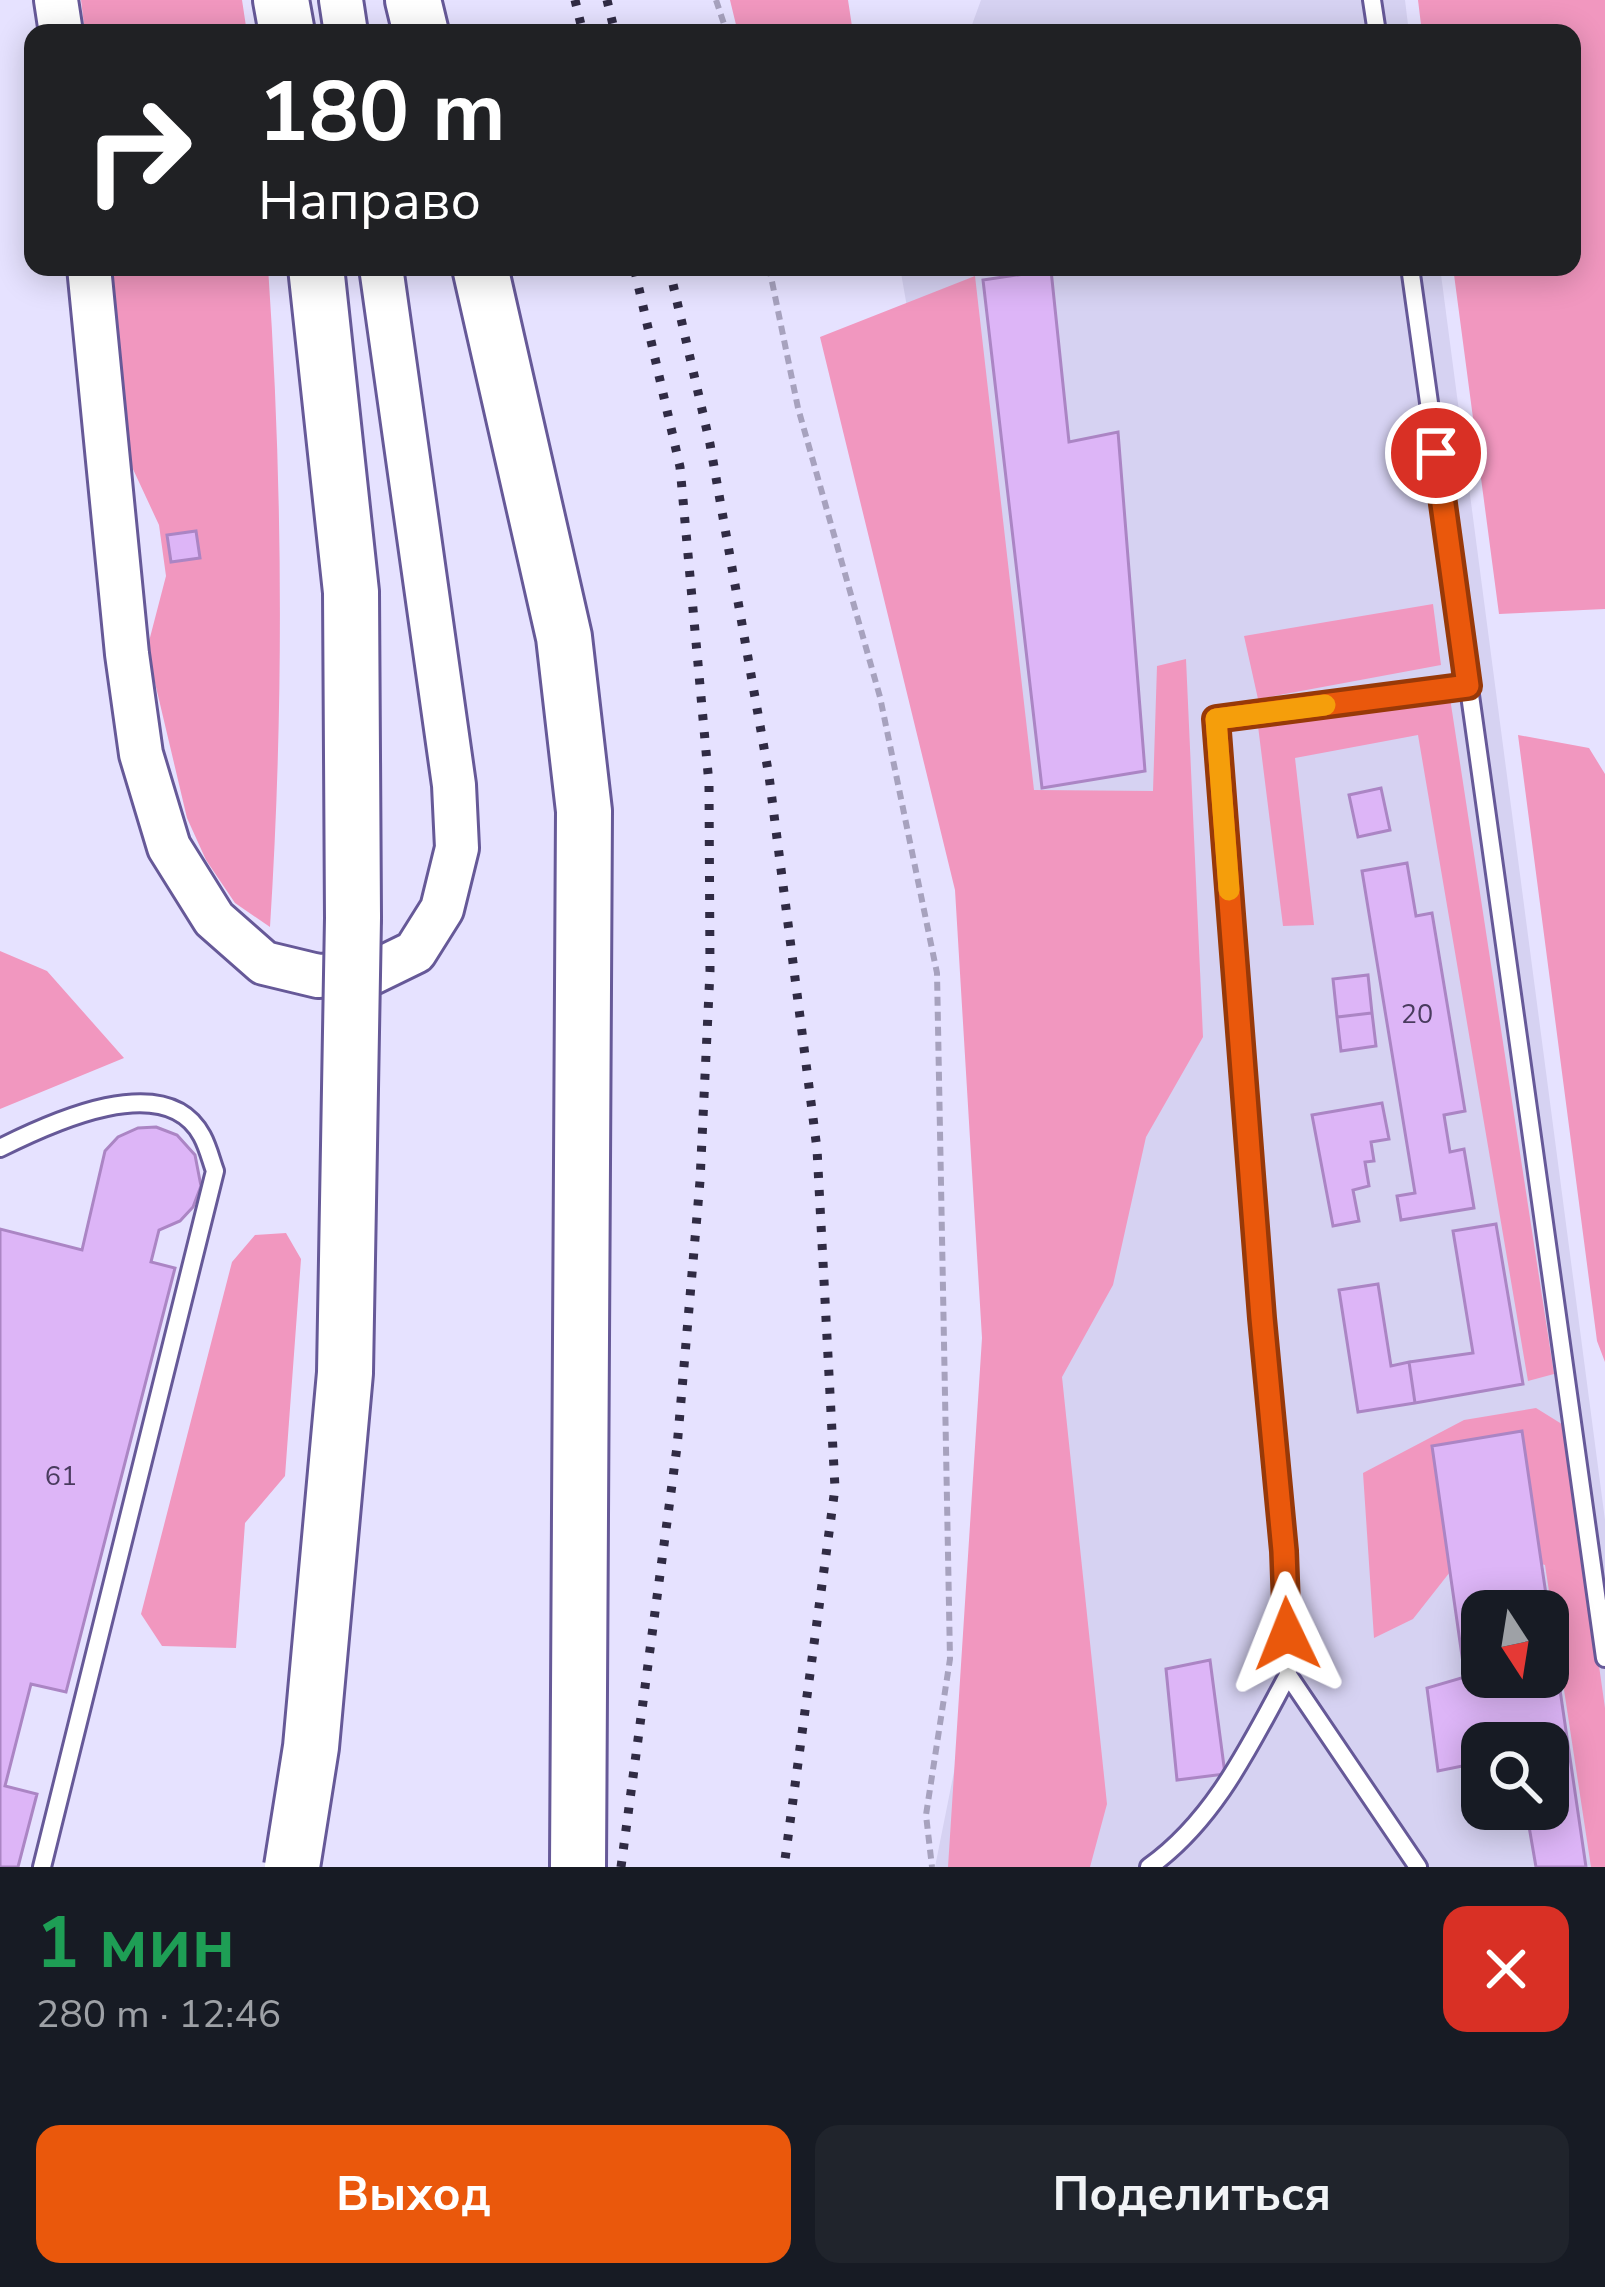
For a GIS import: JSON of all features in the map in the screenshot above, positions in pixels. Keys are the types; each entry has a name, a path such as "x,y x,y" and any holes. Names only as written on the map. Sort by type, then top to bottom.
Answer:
{"main road":[{"path":"292,1867 311,1747 345,1373 352,592 317,276"},
{"path":"482,276 564,637 584,811 578,1867"}],"street":[{"path":"90,276 127,653 141,754 169,847 214,919 264,963 318,976 372,973 415,952 442,909 457,848 454,785 382,276"}],"lane":[{"path":"1411,276 1605,1658"},
{"path":"1149,1867 1179,1846 1237,1771 1288,1676 1284,1551 1216,719 1468,686"},
{"path":"0,1148 118,1103 164,1103 201,1132 215,1172 42,1867"},
{"path":"1288,1676 1418,1867"}],"path":[{"path":"771,276 804,429 880,697 938,973 950,1659 926,1815 932,1867"}],"shaded area":[{"path":"81,0 242,0 246,24 84,24"},
{"path":"730,0 848,0 852,24 736,24"},
{"path":"981,0 1405,0 1408,24 972,24"},
{"path":"1418,0 1605,0 1605,609 1499,614 1454,276 1581,276 1581,24 1421,24"},
{"path":"111,276 268,276 280,597 270,927 235,903 206,860 187,818 147,649 166,576 159,525 132,467"},
{"path":"902,276 1441,276 1605,1520 1605,1867 935,1867 1065,1215"},
{"path":"975,276 1034,790 1153,791 1157,666 1186,659 1203,1037 1146,1137 1113,1285 1062,1377 1107,1804 1090,1867 948,1867 982,1338 955,890 820,337"},
{"path":"1433,604 1441,665 1258,699 1244,636"},
{"path":"1450,698 1554,1374 1528,1381 1418,735 1295,758 1314,925 1283,926 1258,726"},
{"path":"1518,735 1589,748 1605,774 1605,1362 1597,1341"},
{"path":"0,951 47,971 124,1058 0,1109"},
{"path":"286,1233 301,1259 285,1476 245,1523 236,1648 162,1646 141,1614 232,1262 255,1235"},
{"path":"1536,1408 1565,1426 1605,1708 1605,1867 1591,1867 1565,1698 1569,1698 1569,1590 1549,1590 1545,1565 1472,1544 1413,1619 1374,1638 1363,1473 1464,1420"}],"building":[{"path":"1052,276 1069,442 1118,432 1145,771 1042,788 983,280"},
{"path":"196,531 200,558 171,562 167,535"},
{"path":"1381,788 1390,830 1358,837 1349,795"},
{"path":"1407,863 1416,916 1432,913 1465,1111 1444,1115 1450,1152 1464,1149 1474,1208 1401,1220 1397,1196 1415,1193 1362,871"},
{"path":"1368,975 1372,1013 1337,1017 1333,979"},
{"path":"1372,1013 1376,1046 1341,1051 1337,1017"},
{"path":"1382,1103 1389,1139 1371,1142 1374,1161 1365,1162 1369,1186 1353,1190 1359,1221 1333,1226 1312,1115"},
{"path":"156,1127 177,1135 195,1155 201,1186 193,1207 180,1221 159,1230 151,1262 175,1268 66,1692 31,1684 5,1786 37,1794 18,1867 0,1867 0,1229 82,1250 105,1151 118,1137 138,1128"},
{"path":"1496,1224 1523,1384 1415,1403 1409,1362 1473,1353 1453,1231"},
{"path":"1378,1284 1391,1366 1409,1362 1415,1403 1358,1412 1339,1290"},
{"path":"1522,1431 1545,1590 1461,1590 1461,1649 1432,1446"},
{"path":"1210,1660 1225,1774 1177,1780 1166,1669"},
{"path":"1461,1678 1461,1698 1561,1698 1565,1722 1461,1722 1461,1766 1438,1771 1427,1688"},
{"path":"1569,1751 1586,1867 1536,1867 1530,1830 1569,1830"}],"railway":[{"path":"575,0 581,24"},
{"path":"607,0 613,24"},
{"path":"621,1867 677,1447 700,1181 710,971 709,784 680,467 636,276"},
{"path":"671,276 710,444 769,776 817,1149 835,1488 784,1867"}],"slow traffic":[{"path":"1229,890 1216,719 1325,705"}],"route":[{"path":"1287,1634 1216,719 1468,686 1436,453"}]}
